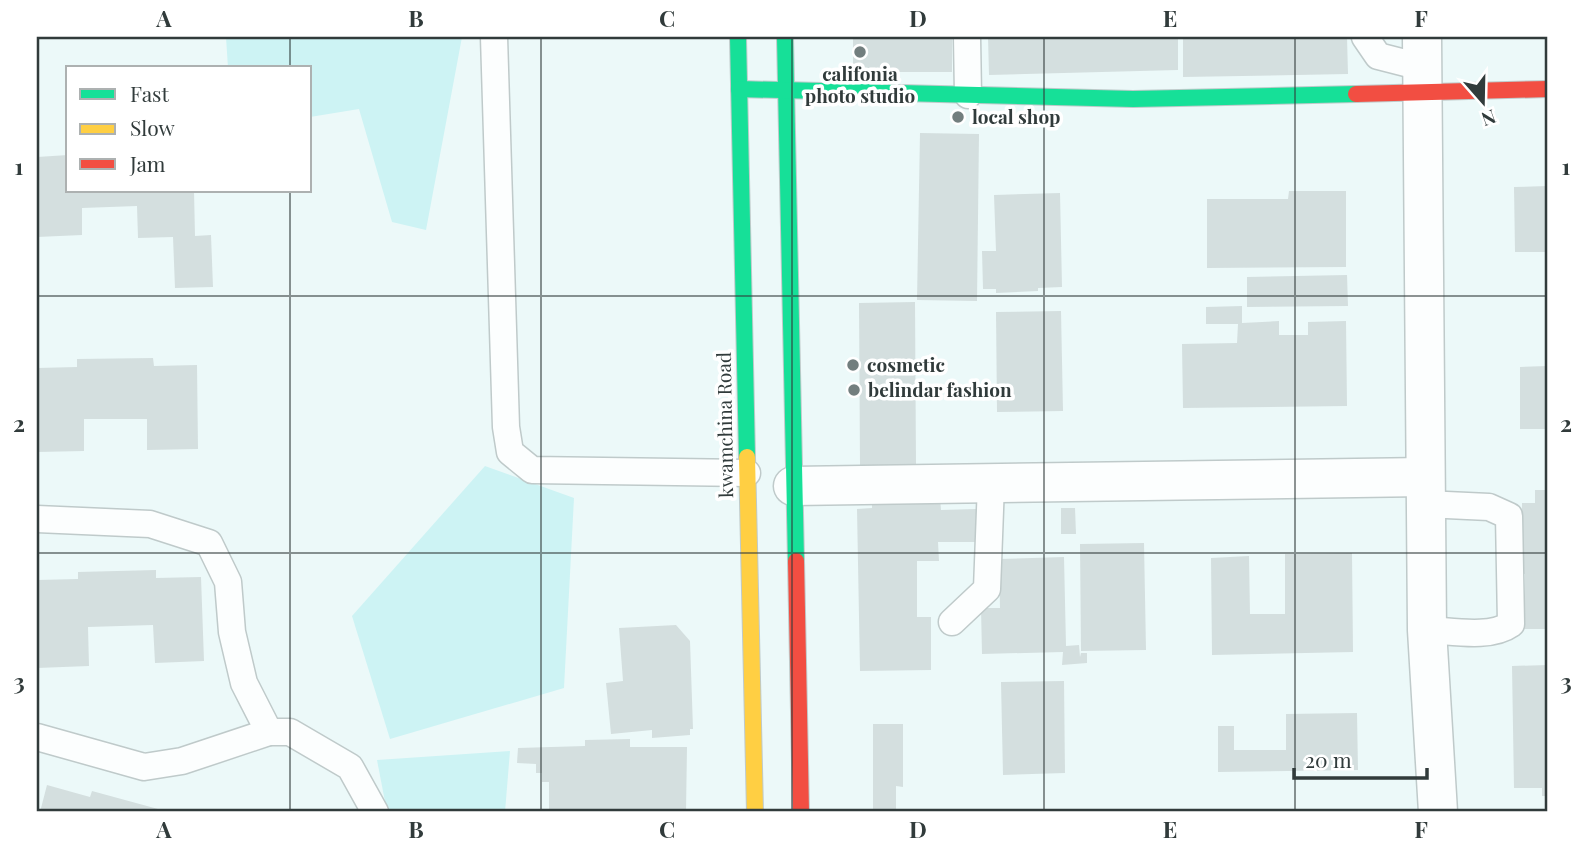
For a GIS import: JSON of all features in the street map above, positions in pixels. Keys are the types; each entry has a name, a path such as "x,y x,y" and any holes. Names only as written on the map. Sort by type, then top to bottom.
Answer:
{"main road":[{"name":"kwamchina Road","path":"738,37 755,812"},
{"path":"785,37 801,812"},
{"path":"738,89 1133,99 1421,64 1548,89"}],"street":[{"path":"1421,64 1427,630 1438,812"},
{"path":"793,486 991,484 1425,491"}],"lane":[{"path":"494,37 506,427 510,452 532,470 747,473"},
{"path":"967,37 968,95"},
{"path":"1365,37 1378,56 1421,64"},
{"path":"952,622 987,589 991,484"},
{"path":"1425,491 1489,507 1509,516 1511,598 1511,624 1502,631 1427,630"},
{"path":"37,519 150,524 209,543 228,582 232,632 244,682 269,732"},
{"path":"37,737 144,767 182,761 269,732 290,732 350,766 375,812"}],"shaded area":[{"path":"226,37 462,37 426,230 392,222 359,109 312,117 312,66 228,66"},
{"path":"485,466 574,498 564,688 390,739 352,616"},
{"path":"510,751 505,812 387,812 377,760"}],"building":[{"path":"853,37 952,37 952,72 853,72"},
{"path":"988,37 1178,37 1178,70 989,75"},
{"path":"1183,37 1347,37 1348,74 1183,77"},
{"path":"920,133 979,134 977,301 917,300"},
{"path":"66,155 66,192 194,192 195,236 211,235 213,287 175,288 173,237 138,238 137,206 82,208 82,235 37,237 37,157"},
{"path":"1548,186 1548,252 1515,252 1514,187"},
{"path":"1289,191 1346,191 1346,267 1207,268 1207,199 1288,199"},
{"path":"1060,193 1062,287 996,293 996,289 983,289 982,251 996,251 994,195"},
{"path":"1347,275 1348,306 1247,307 1247,277"},
{"path":"915,302 916,466 860,466 859,303"},
{"path":"1242,306 1242,323 1279,321 1279,335 1308,335 1308,322 1346,321 1347,406 1183,408 1182,344 1237,343 1238,324 1206,324 1206,307"},
{"path":"1061,311 1063,411 997,412 996,312"},
{"path":"153,358 154,366 197,365 198,449 147,450 147,419 84,419 84,451 37,452 37,368 77,367 77,359"},
{"path":"1548,366 1548,429 1520,429 1520,367"},
{"path":"1535,490 1548,490 1548,629 1525,629 1525,574 1515,574 1522,543 1522,503 1535,503"},
{"path":"940,498 941,510 976,509 977,542 938,542 939,561 917,561 917,617 931,617 931,670 860,671 857,509 872,508 872,500"},
{"path":"1061,508 1075,508 1076,534 1061,534"},
{"path":"1144,543 1146,650 1081,651 1080,544"},
{"path":"1352,553 1353,652 1212,655 1211,558 1249,556 1250,614 1285,614 1285,554"},
{"path":"1064,557 1066,646 1079,645 1080,657 1081,653 1087,653 1087,663 1062,665 1063,652 982,654 981,608 1000,608 999,559"},
{"path":"156,570 156,578 201,577 204,661 155,663 153,625 88,627 89,666 37,668 37,580 78,579 78,572"},
{"path":"676,625 690,641 693,729 690,729 690,735 652,738 652,730 611,734 606,683 623,681 619,628"},
{"path":"1548,665 1548,796 1542,796 1542,788 1514,788 1512,666"},
{"path":"1064,681 1065,773 1003,775 1001,682"},
{"path":"1357,713 1358,770 1218,772 1218,726 1234,726 1234,750 1286,750 1286,714"},
{"path":"873,724 903,724 903,787 896,786 896,809 932,809 932,812 873,812"},
{"path":"630,739 630,747 687,747 686,812 549,812 549,782 542,782 542,773 536,773 536,764 517,763 518,748 585,746 585,740"},
{"path":"47,785 90,797 92,791 169,812 40,812"}],"traffic: fast":[{"path":"738,37 747,457"},
{"path":"785,37 796,561"},
{"path":"739,89 1133,99 1356,94"}],"traffic: slow":[{"path":"747,457 755,812"}],"traffic: jam":[{"path":"1356,94 1548,89"},
{"path":"796,561 801,812"}],"place":[{"name":"califonia photo studio","path":"860,52"},
{"name":"local shop","path":"958,117"},
{"name":"cosmetic","path":"853,365"},
{"name":"belindar fashion","path":"854,390"}]}
